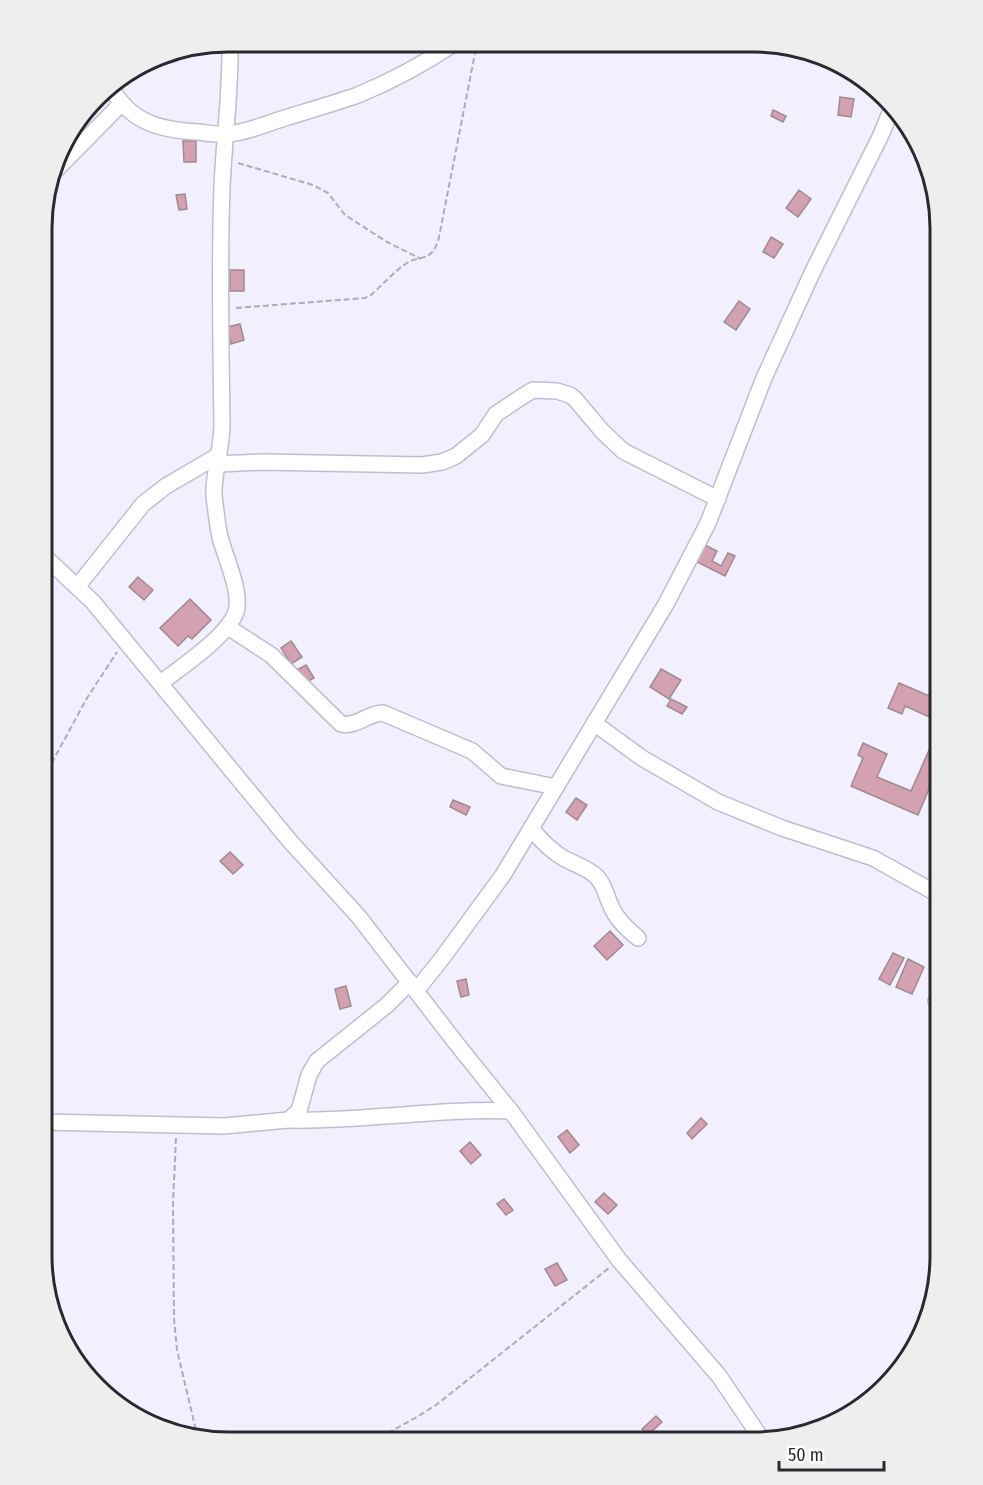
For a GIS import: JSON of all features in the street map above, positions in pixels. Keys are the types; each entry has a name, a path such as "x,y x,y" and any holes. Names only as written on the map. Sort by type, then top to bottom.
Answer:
{"street":[{"path":"161,683 218,638 228,627 236,611 237,597 219,534 214,479 219,459 222,427 220,260 230,53"},
{"path":"115,94 121,104 132,114 161,128 226,134 356,95 399,75 438,53"},
{"path":"67,159 121,104"},
{"path":"288,1120 299,1112 309,1075 317,1060 413,986 443,957 503,875 666,603 708,523 764,378 889,115"},
{"path":"77,587 143,504 166,486 219,459 422,465 442,462 456,456 476,441 487,430 492,418 533,390 564,393 575,399 602,431 623,451 718,499"},
{"path":"52,563 93,602 289,840 359,917 511,1111 619,1260 719,1376 755,1432"},
{"path":"228,627 271,655 313,699 341,724 349,725 377,713 383,713 466,748 479,756 501,776 556,786"},
{"path":"594,723 642,758 718,802 782,828 873,858 930,890"},
{"path":"531,828 550,849 563,858 590,870 603,884 618,918 638,938"},
{"path":"52,1122 224,1126 442,1111 511,1111"}],"path":[{"path":"221,309 365,298 404,265 422,260 432,254 437,244 475,53"},
{"path":"224,159 313,185 328,193 345,215 387,242 422,260"},
{"path":"52,762 87,698 125,640"},
{"path":"176,1125 173,1215 174,1319 177,1350 196,1429"},
{"path":"389,1432 436,1405 619,1260"}],"building":[{"path":"840,97 854,99 851,117 838,115"},
{"path":"773,110 786,116 783,122 771,116"},
{"path":"183,141 196,141 196,162 184,162"},
{"path":"799,190 811,199 798,217 786,208"},
{"path":"185,194 187,209 179,210 176,195"},
{"path":"771,237 783,244 774,258 763,252"},
{"path":"230,270 244,270 244,291 230,291"},
{"path":"739,301 750,309 736,330 724,322"},
{"path":"240,324 244,340 231,344 227,327"},
{"path":"703,544 717,551 712,561 721,566 728,553 735,556 725,576 695,561"},
{"path":"138,577 153,590 144,600 129,587"},
{"path":"190,599 211,620 192,639 188,636 178,646 160,628"},
{"path":"291,641 302,657 291,664 281,648"},
{"path":"306,665 314,678 303,684 295,671"},
{"path":"661,669 681,680 669,699 650,687"},
{"path":"899,683 930,696 930,717 905,706 902,714 888,708"},
{"path":"671,699 687,707 682,714 667,706"},
{"path":"863,743 887,754 877,777 911,791 930,748 930,787 918,815 851,786 863,758 858,755"},
{"path":"576,798 587,805 577,820 566,812"},
{"path":"453,800 470,807 466,815 450,807"},
{"path":"230,852 243,865 233,874 220,861"},
{"path":"610,931 623,945 607,960 594,946"},
{"path":"893,953 904,958 890,985 879,979"},
{"path":"908,959 924,967 912,994 896,987"},
{"path":"466,979 469,995 461,997 457,981"},
{"path":"346,986 351,1006 340,1009 335,989"},
{"path":"701,1118 707,1124 692,1139 687,1133"},
{"path":"567,1130 579,1145 570,1153 558,1137"},
{"path":"470,1142 481,1155 471,1164 460,1151"},
{"path":"604,1193 617,1205 608,1214 595,1202"},
{"path":"504,1199 513,1210 506,1215 497,1204"},
{"path":"557,1263 567,1280 555,1286 545,1269"},
{"path":"656,1416 662,1422 651,1432 645,1432 642,1429"}]}
